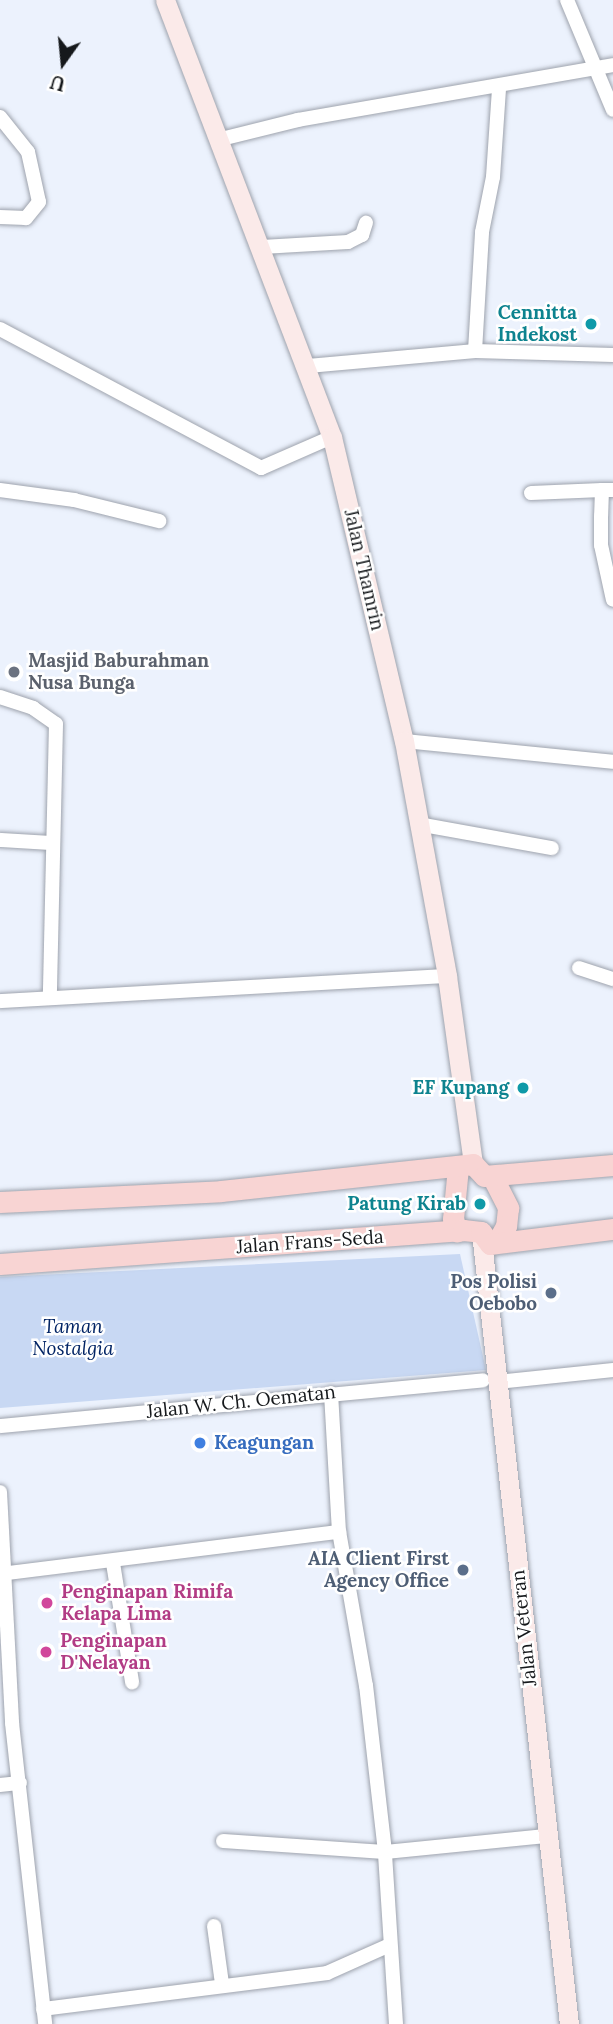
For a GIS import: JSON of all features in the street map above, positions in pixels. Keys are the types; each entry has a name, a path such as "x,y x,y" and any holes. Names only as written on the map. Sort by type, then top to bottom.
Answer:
{"main road":[{"name":"Jalan Thamrin","path":"165,0 308,366 332,437 404,741 447,976 466,1165"},
{"path":"466,1165 453,1219 457,1231 480,1235 506,1226 508,1208 492,1176"},
{"path":"0,1202 221,1191 466,1165 484,1176 613,1165"},
{"name":"Jalan Frans-Seda","path":"0,1264 613,1229"},
{"name":"Jalan Veteran","path":"480,1235 490,1381 569,2024"}],"street":[{"path":"566,0 606,67 613,110"},
{"path":"221,139 298,120 499,88 606,67"},
{"path":"475,351 482,232 493,177 499,88"},
{"path":"0,117 28,152 39,202 26,218 0,217"},
{"path":"262,247 348,242 362,235 366,223"},
{"path":"0,329 261,468 332,437"},
{"path":"308,366 475,351 613,355"},
{"path":"0,490 74,500 159,522"},
{"path":"531,493 608,490 601,545 613,600"},
{"path":"0,696 33,708 56,724 50,997"},
{"path":"404,741 613,762"},
{"path":"418,824 552,848"},
{"path":"0,840 52,843"},
{"path":"579,968 613,979"},
{"path":"0,1001 447,976"},
{"name":"Jalan W. Ch. Oematan","path":"0,1426 331,1392 613,1370"},
{"path":"331,1392 339,1532 366,1686 386,1852 396,2024"},
{"path":"0,1492 5,1689 20,1783 46,2024"},
{"path":"3,1574 113,1563 339,1532"},
{"path":"113,1563 132,1682"},
{"path":"0,1785 20,1783"},
{"path":"223,1841 386,1852 546,1836"},
{"path":"214,1926 222,1984"},
{"path":"43,2009 222,1984 327,1973 390,1945"}],"green space":[{"name":"Taman Nostalgia","path":"460,1254 486,1370 0,1408 0,1277"}],"place":[{"name":"Cennitta Indekost","path":"591,324"},
{"name":"Masjid Baburahman Nusa Bunga","path":"14,672"},
{"name":"EF Kupang","path":"523,1088"},
{"name":"Patung Kirab","path":"480,1204"},
{"name":"Pos Polisi Oebobo","path":"551,1293"},
{"name":"Keagungan","path":"200,1443"},
{"name":"AIA Client First Agency Office","path":"463,1570"},
{"name":"Penginapan Rimifa Kelapa Lima","path":"47,1603"},
{"name":"Penginapan D'Nelayan","path":"46,1652"}]}
